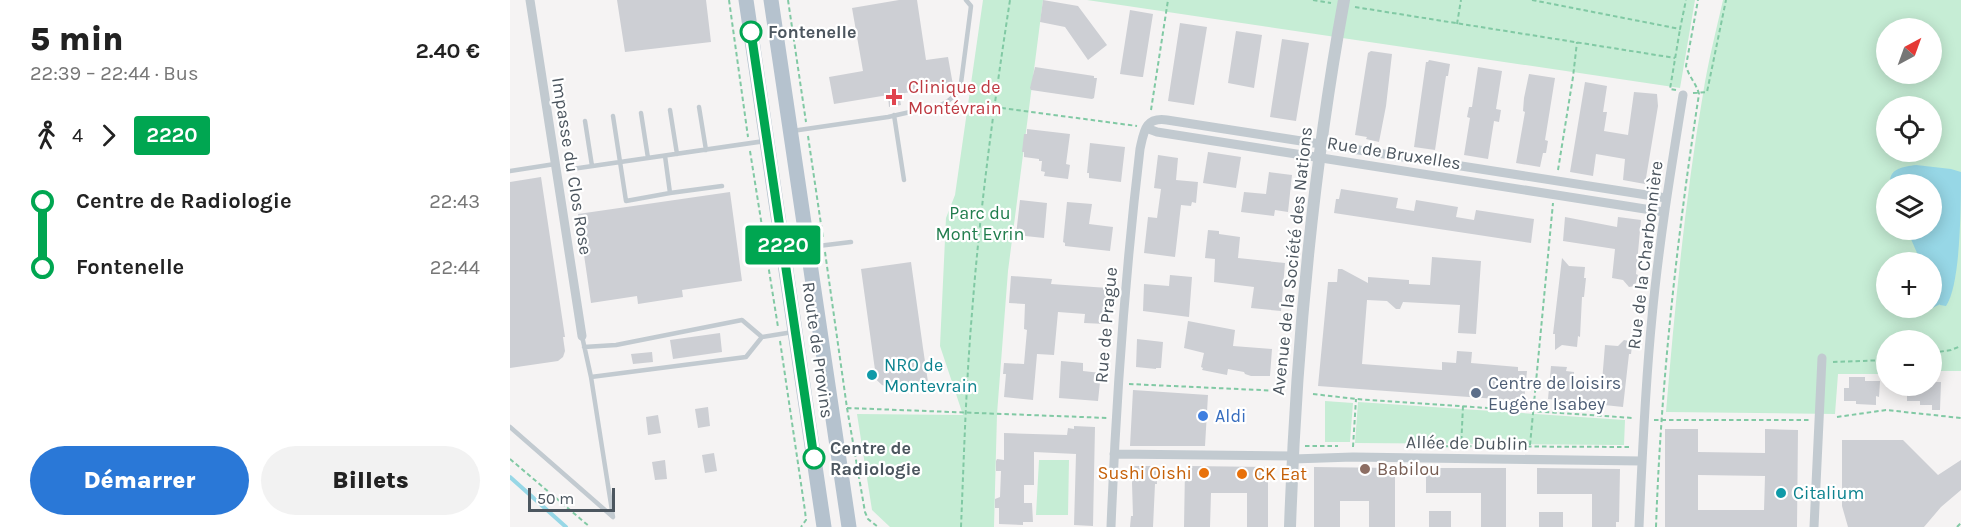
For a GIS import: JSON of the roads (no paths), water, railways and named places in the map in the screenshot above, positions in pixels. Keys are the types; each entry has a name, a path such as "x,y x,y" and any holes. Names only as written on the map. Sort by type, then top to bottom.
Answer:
{"main road":[{"name":"Route de Provins","path":"746,0 824,527"},
{"name":"Route de Provins","path":"771,0 849,527"}],"street":[{"name":"Impasse du Clos Rose","path":"530,0 582,336"},
{"name":"Avenue de la Société des Nations","path":"1290,527 1300,334 1319,158 1344,2"},
{"name":"Rue de la Charbonnière","path":"1640,527 1641,461 1652,316 1666,198 1684,92"},
{"name":"Rue de Bruxelles","path":"1664,212 1157,132 1148,125 1160,119 1666,198"},
{"name":"Rue de Prague","path":"1111,527 1121,325 1140,149 1148,125"},
{"path":"1814,527 1821,360"},
{"name":"Allée de Dublin","path":"1114,454 1293,454 1641,461"}],"lane":[{"path":"790,131 894,115 947,102 960,89 970,14 970,6 966,0"},
{"path":"699,106 706,150"},
{"path":"670,110 677,154"},
{"path":"641,113 648,158"},
{"path":"894,115 904,180"},
{"path":"613,116 626,201 722,186"},
{"path":"585,121 592,166"},
{"path":"572,169 767,141"},
{"path":"665,156 670,193"},
{"path":"510,171 555,164"},
{"path":"807,248 851,242"},
{"path":"584,347 616,345 742,320 762,338"},
{"path":"591,377 746,357 762,338 796,332"},
{"path":"510,427 613,517 591,377 582,336"}],"water":[{"path":"1916,165 1961,172 1955,280 1946,306 1942,305 1942,252 1917,252 1911,240 1942,240 1942,174 1892,174 1902,168"}],"waterway":[{"path":"510,477 566,527"}],"place":[{"name":"Fontenelle","path":"751,32"},
{"name":"Clinique de Montévrain","path":"894,97"},
{"name":"NRO de Montevrain","path":"872,375"},
{"name":"Centre de loisirs Eugène Isabey","path":"1476,393"},
{"name":"Aldi","path":"1203,416"},
{"name":"Centre de Radiologie","path":"814,458"},
{"name":"Babilou","path":"1365,469"},
{"name":"Sushi Oishi","path":"1204,473"},
{"name":"CK Eat","path":"1242,474"},
{"name":"Citalium","path":"1781,493"}],"park label":[{"name":"Parc du Mont Evrin","path":"980,223"}]}
